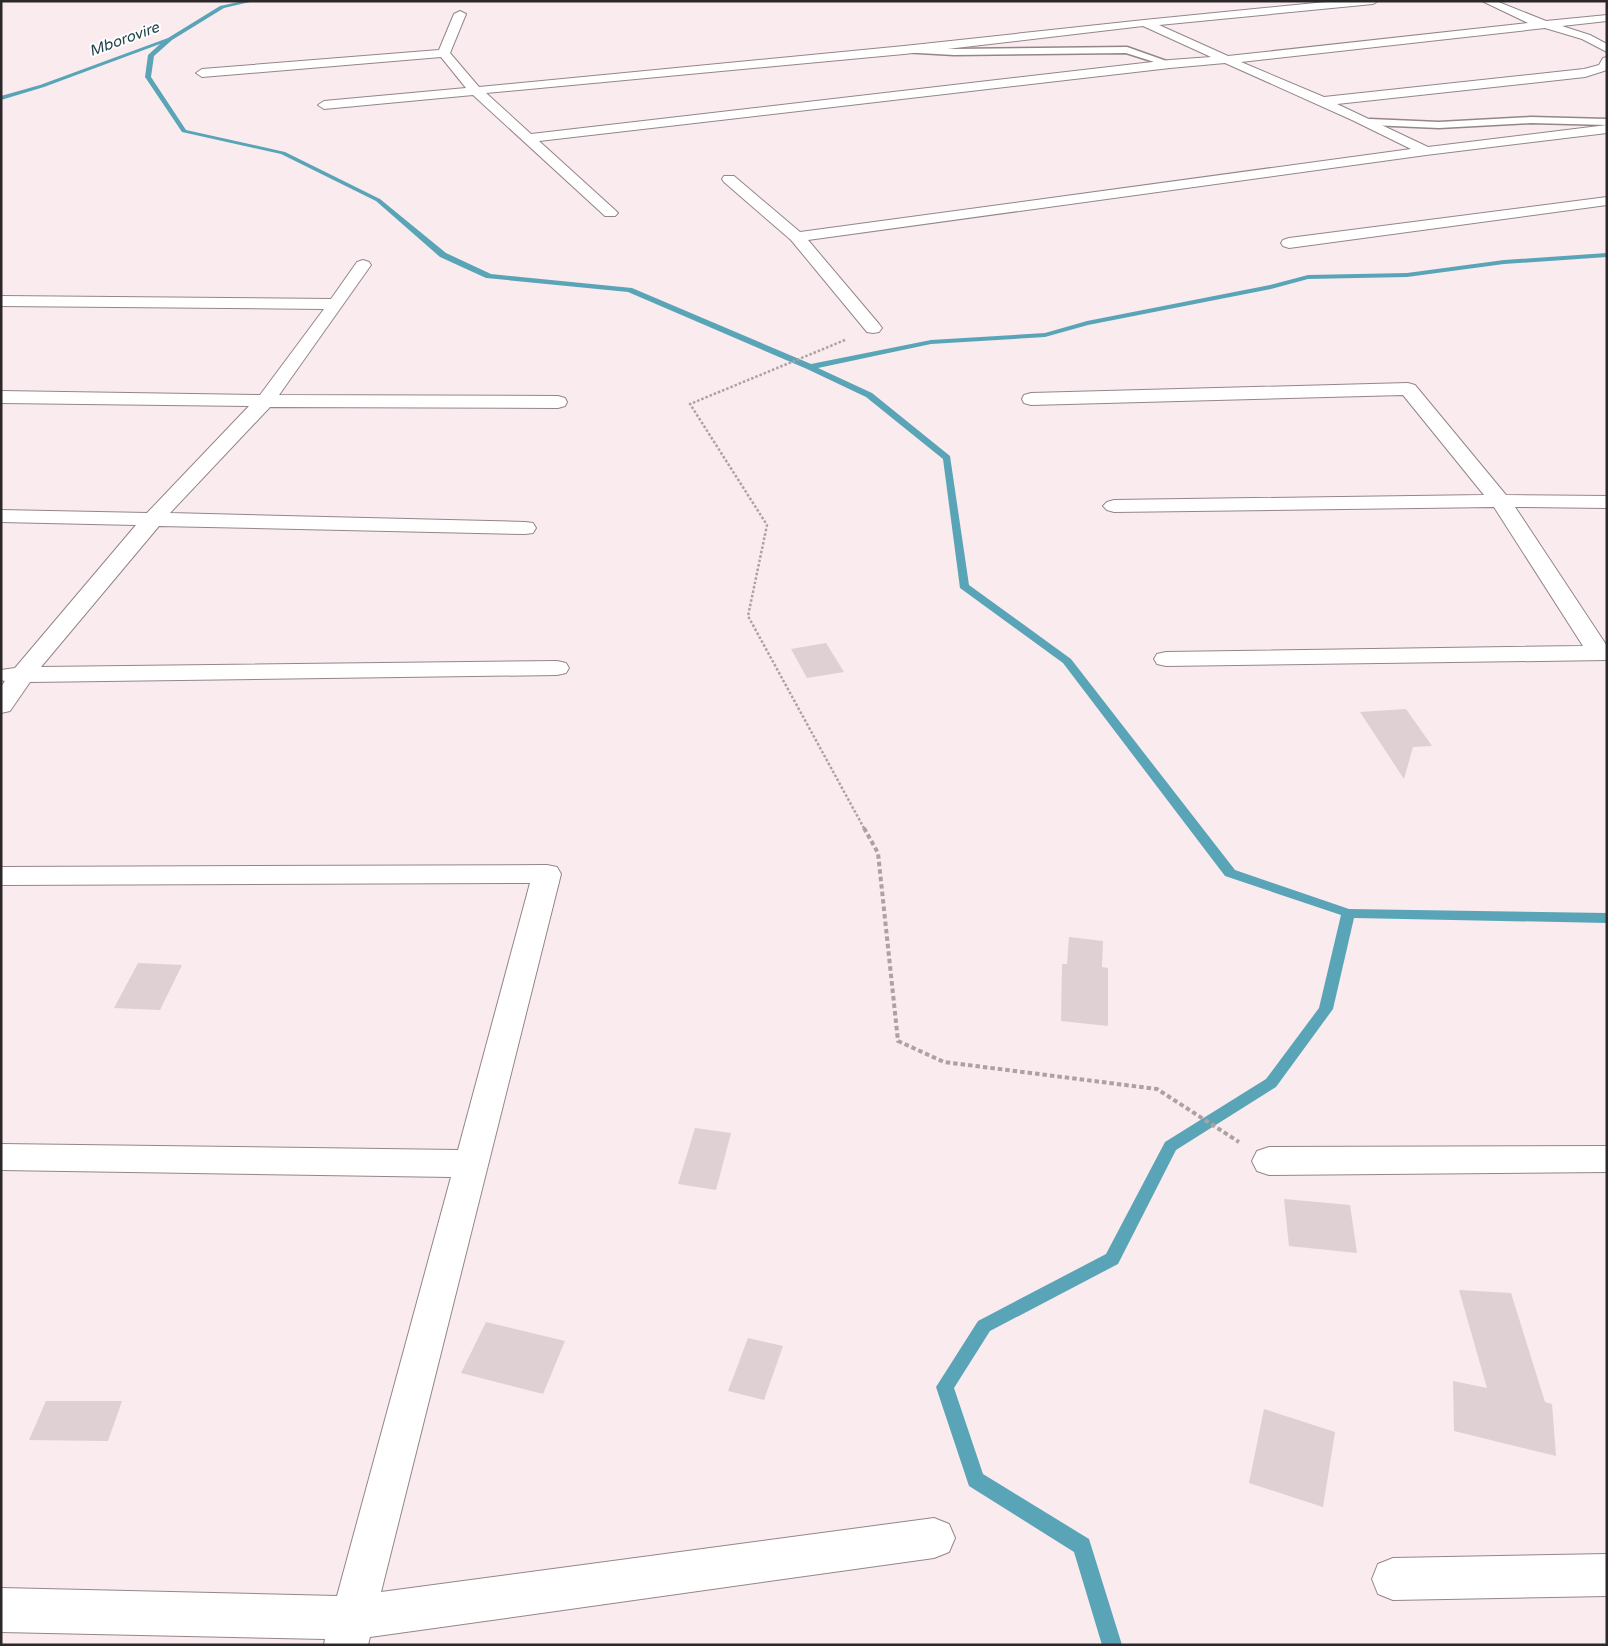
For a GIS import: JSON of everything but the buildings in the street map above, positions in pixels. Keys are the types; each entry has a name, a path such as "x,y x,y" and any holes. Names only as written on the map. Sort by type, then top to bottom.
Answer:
{"street":[{"path":"324,105 904,50 1144,23 1373,1"},
{"path":"1487,1 1529,20 1586,37 1607,49"},
{"path":"444,53 460,14"},
{"path":"526,138 1170,64 1224,60 1607,18"},
{"path":"1144,23 1224,60 1324,101 1426,151"},
{"path":"202,73 444,53"},
{"path":"444,53 475,90 610,213"},
{"path":"1585,73 1604,67 1607,61"},
{"path":"1324,101 1607,71"},
{"path":"1585,73 1607,82"},
{"path":"797,237 1426,151 1607,129"},
{"path":"729,179 797,237 873,328"},
{"path":"1289,243 1607,201"},
{"path":"1,706 12,675 154,518 264,401 363,265"},
{"path":"1,301 336,304"},
{"path":"1031,399 1408,389 1500,501 1603,653"},
{"path":"1,397 264,401 558,402"},
{"path":"1114,506 1500,501 1607,502"},
{"path":"1,516 154,518 525,528"},
{"path":"1166,658 1603,653"},
{"path":"12,675 557,668"},
{"path":"1,876 547,874 350,1631"},
{"path":"1,1156 472,1164"},
{"path":"1268,1161 1607,1159"},
{"path":"1,1610 350,1631 934,1538"},
{"path":"1393,1579 1607,1576"}],"lane":[{"path":"904,50 954,52 1127,50 1170,64"},
{"path":"1370,122 1440,125 1531,120 1607,122"}],"path":[{"path":"873,328 690,404 767,525 748,616 878,853 898,1041 944,1062 1157,1089 1268,1161"}],"waterway":[{"name":"Mborovire","path":"170,39 222,7 252,1"},
{"name":"Mborovire","path":"1,98 42,86 170,39"},
{"path":"170,39 151,55 148,77 184,131 283,153 378,200 443,255 489,276 629,290 810,367"},
{"path":"810,367 931,342 1045,335 1087,323 1271,287 1308,277 1407,275 1504,262 1607,255"},
{"path":"810,367 869,395 947,458 964,586 1067,661 1230,873 1348,913"},
{"path":"1112,1645 1082,1546 976,1480 945,1387 984,1326 1112,1259 1170,1146 1271,1083 1326,1009 1348,913"},
{"path":"1348,913 1607,918"}]}
